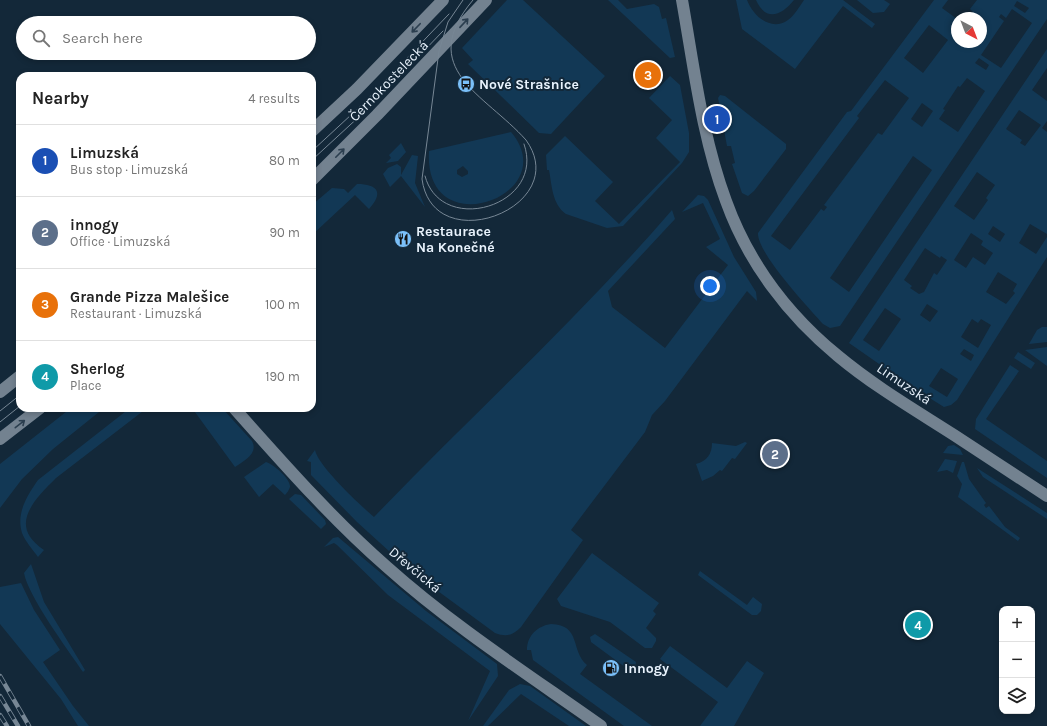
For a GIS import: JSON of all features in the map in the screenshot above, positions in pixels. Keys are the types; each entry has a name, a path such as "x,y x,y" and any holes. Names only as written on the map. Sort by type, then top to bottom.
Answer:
{"main road":[{"name":"Černokostelecká","path":"316,127 357,89 443,0"},
{"name":"Černokostelecká","path":"316,176 377,115 486,0"},
{"name":"Limuzská","path":"682,0 701,108 715,168 740,235 772,288 814,335 840,358 916,411 1047,496"},
{"path":"0,392 16,379"},
{"path":"0,439 35,412"},
{"name":"Dřevčická","path":"238,412 338,522 387,568 445,615 601,726"}],"shaded area":[{"path":"507,0 523,0 605,76 551,134 539,133 468,64 473,60 462,48"},
{"path":"608,0 618,0 627,9 654,4 659,7 662,19 666,18 675,57 670,58"},
{"path":"736,0 747,0 758,17 769,23 775,24 788,20 797,11 804,0 843,0 875,24 872,28 843,6 795,69 742,29"},
{"path":"756,0 794,0 779,13 769,14 764,12"},
{"path":"857,0 884,0 890,4 884,12 873,13"},
{"path":"934,0 948,0 942,8 951,15 951,48 986,48 981,55 1001,68 1032,23 1012,9 1006,18 1001,14 999,17 1004,21 987,46 987,12 973,12 970,9 977,0 1047,0 1047,19 840,326 830,328 823,324 784,280 766,253 760,242 758,233 847,112 851,111","holes":["1017,1 1029,8 1025,13 1014,6","929,25 948,40 923,73 904,58","979,58 989,65 986,70 975,63","967,78 985,91 958,132 939,119 945,110 943,109 958,86 960,87","885,80 909,98 882,135 878,133 824,205 827,207 824,211 821,209 790,250 771,236 859,118 857,116","922,103 933,111 922,127 911,119","913,156 932,170 849,292 830,278"]},
{"path":"1047,49 1047,68 1032,90 1047,101 1047,121 1042,128 1047,132 1047,234 1030,224 1019,243 1036,254 1047,237 1047,257 957,400 951,405 944,407 915,389 849,343","holes":["1019,110 1041,125 1025,146 1020,143 1022,140 1006,129","977,172 995,185 986,198 988,200 974,220 954,206","993,226 1005,234 1000,242 988,234","971,233 983,241 981,245 993,253 985,265 973,257 966,268 954,260","925,248 940,258 941,256 947,260 937,275 934,273 924,292 919,294 910,288 912,286 904,280","998,272 1017,284 1013,291 1015,293 1006,304 986,292","927,304 938,311 930,322 920,315","885,308 901,319 879,351 863,340","972,319 978,323 981,319 991,325 978,348 961,337","964,349 974,355 971,361 960,354","941,368 958,379 947,397 929,386"]},
{"path":"670,76 680,85 689,133 689,152 682,163 623,226 607,228 566,214 561,210 555,200 549,170 547,170 546,155 565,136 613,182 595,201 619,224 680,162 656,138 672,120 649,98"},
{"path":"720,95 725,96 786,144 786,149 754,191 748,196 742,193 732,164 735,163 731,146 727,146 718,98"},
{"path":"511,132 523,155 520,175 507,191 488,202 467,204 447,198 433,180 429,151","holes":["463,166 468,171 468,174 462,177 457,174 457,170"]},
{"path":"401,143 406,152 398,161 386,163 391,158 389,155"},
{"path":"412,155 418,156 415,183 425,207 401,176 390,187 383,174 388,168 397,164 401,167 401,175"},
{"path":"357,184 364,184 374,188 377,194 374,203 369,209 355,195 316,231 316,202 332,188 344,189 348,193"},
{"path":"698,195 704,196 708,200 734,257 756,292 757,301 747,291 665,401 652,415 645,432 571,530 583,540 521,627 509,635 495,633 412,572 357,522 311,475 311,462 307,461 315,450 318,457 331,475 374,517 563,328 672,210 675,219 608,291 612,307 665,348 728,265 706,247 720,239 703,203 682,212"},
{"path":"1042,327 1047,327 1047,342 1029,344 1037,330"},
{"path":"1047,347 1047,366 1025,350"},
{"path":"1018,352 1035,363 1031,369 1014,358"},
{"path":"1010,365 1019,371 986,419 1047,461 1047,478 975,429 976,419"},
{"path":"66,412 99,412 53,449 22,479 0,508 0,464"},
{"path":"125,412 142,412 56,478 39,496 28,514 26,523 27,532 33,541 44,550 38,557 22,533 20,519 30,492 38,480"},
{"path":"195,412 226,412 252,441 254,446 252,453 246,460 235,467"},
{"path":"745,442 747,443 735,459 732,458 722,471 720,470 713,476 702,481 696,464 706,459 710,454 712,443 736,446"},
{"path":"954,445 960,449 963,455 943,453 948,446"},
{"path":"945,459 957,461 953,473 947,470 937,472"},
{"path":"266,462 277,469 288,480 290,487 285,495 273,484 259,497 244,477"},
{"path":"962,462 964,462 969,479 986,503 984,505 986,508 989,506 1005,527 1020,538 1018,541 958,497 962,484 957,476"},
{"path":"977,468 1047,513 1047,519 983,477"},
{"path":"295,494 301,495 325,520 326,524 321,529 289,499"},
{"path":"338,537 426,611 497,664 498,676 468,721 490,671 388,595 337,545 334,543 324,547 333,538"},
{"path":"592,553 659,603 653,611 656,614 646,628 656,638 652,648 645,648 610,622 561,606 557,599"},
{"path":"31,564 44,602 85,670 83,672 40,609 27,583 24,573"},
{"path":"700,571 747,605 753,597 762,604 761,611 757,615 752,615 698,575"},
{"path":"21,583 34,610 60,650 43,662 73,706 89,726 78,726 61,699 0,624 0,587"},
{"path":"551,624 561,625 572,634 579,653 587,665 580,674 652,726 624,726 533,660 531,650 527,650 527,645 531,636 537,629"},
{"path":"595,634 636,662 635,669 629,670 591,642 590,637"},
{"path":"670,646 727,688 747,661 764,673 734,726 700,726 718,702 660,659"},
{"path":"520,684 530,686 586,726 569,726 521,694 488,726 483,726 509,690"}],"tram line":[{"path":"463,0 448,22 439,51 422,179 432,204 450,217 472,220 496,215 517,203 532,186 536,164 526,140 476,94 462,79 453,62 451,45 457,24 473,0"},
{"path":"316,147 365,102 449,14"},
{"path":"316,156 375,102 443,31"},
{"path":"425,176 435,195 450,205 469,209 489,206 507,197 520,184 527,166 524,144"},
{"path":"0,411 16,398"},
{"path":"0,422 16,409"}],"railway":[{"path":"0,676 29,726"},
{"path":"0,696 18,726"},
{"path":"0,715 7,726"}],"place":[{"name":"Grande Pizza Malešice","path":"648,75"},
{"name":"Nové Strašnice","path":"466,84"},
{"name":"Limuzská","path":"717,119"},
{"name":"Restaurace Na Konečné","path":"403,239"},
{"name":"innogy","path":"775,454"},
{"name":"Sherlog","path":"918,625"},
{"name":"Innogy","path":"611,668"}]}
